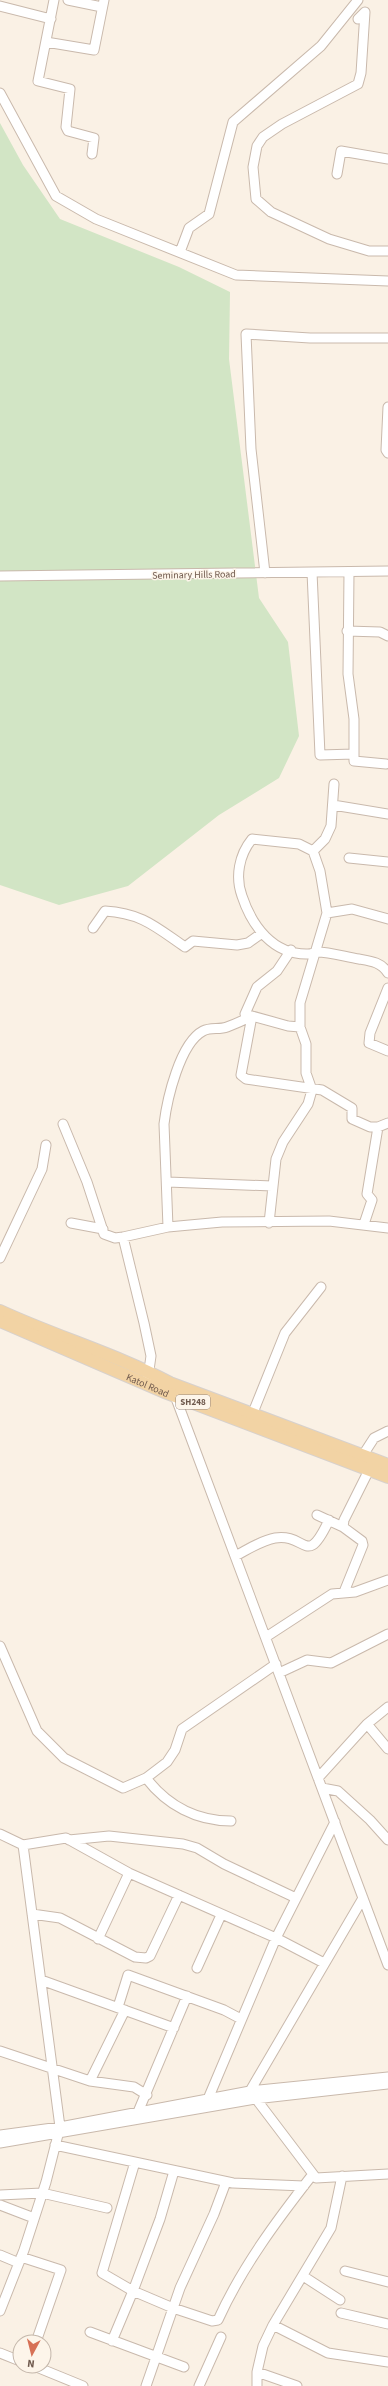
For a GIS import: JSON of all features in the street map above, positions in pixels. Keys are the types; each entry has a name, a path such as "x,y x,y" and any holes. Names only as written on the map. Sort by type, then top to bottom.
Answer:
{"main road":[{"name":"Katol Road","path":"0,1311 33,1326 150,1372 170,1383 388,1465"},
{"name":"Katol Road","path":"0,1321 175,1396 388,1477"},
{"path":"363,1455 364,1469"}],"street":[{"path":"54,0 38,81 70,89 66,127 68,131 94,138 92,154"},
{"path":"46,42 94,50 103,4 68,0"},
{"path":"180,252 189,228 209,214 233,122 321,46 358,0"},
{"path":"0,6 51,19"},
{"path":"358,19 365,12 361,73 358,84 282,124 263,138 257,146 253,179 256,199 271,212 328,239 369,251 388,251"},
{"path":"0,93 56,196 96,219 236,275 388,280"},
{"path":"337,174 341,151 388,159"},
{"path":"264,573 251,449 246,334 310,338 388,338"},
{"path":"388,406 386,450 388,453"},
{"path":"312,572 320,755 354,754"},
{"path":"349,572 347,631 348,674 354,720 354,761 386,764"},
{"name":"Seminary Hills Road","path":"0,576 388,572"},
{"path":"347,631 380,632 388,636"},
{"path":"313,851 325,839 331,826 334,784"},
{"path":"333,806 388,814"},
{"path":"269,1223 276,1158 283,1142 308,1104 312,1090 306,1073 306,1044 300,1027 300,1003 317,952 327,913 320,871 313,851 299,844 252,840 243,850 238,880 241,895 252,921 262,933 277,947 308,954 317,952 375,962 388,973"},
{"path":"349,858 388,862"},
{"path":"327,913 352,909 388,918"},
{"path":"93,928 106,911 121,912 140,917 158,926 186,947 193,941 237,945 248,943 262,933"},
{"path":"291,950 277,971 257,987 245,1014 288,1026 300,1027"},
{"path":"388,988 370,1033 369,1043 388,1051"},
{"path":"252,1016 241,1075 246,1079 312,1090 322,1090 352,1108 352,1119 370,1127 378,1127 388,1123"},
{"path":"168,1228 168,1182 165,1162 166,1110 184,1052 191,1040 202,1031 215,1027 225,1028 252,1016"},
{"path":"63,1124 87,1182 104,1234 123,1237 168,1228 222,1222 269,1223 328,1221 388,1228"},
{"path":"364,1224 372,1200 367,1194 378,1127"},
{"path":"0,1258 42,1169 46,1145"},
{"path":"168,1182 272,1186"},
{"path":"71,1223 103,1229"},
{"path":"123,1237 144,1323 150,1356 150,1372 146,1384"},
{"path":"252,1414 285,1333 321,1287"},
{"path":"170,1383 388,1965"},
{"path":"363,1455 374,1438 388,1431"},
{"path":"343,1527 344,1520 364,1469"},
{"path":"317,1515 343,1527 362,1541 363,1545 344,1592"},
{"path":"235,1556 274,1538 286,1537 301,1544 312,1546 319,1542 329,1520"},
{"path":"266,1637 332,1594 366,1588 388,1580"},
{"path":"0,1646 37,1731 64,1758 123,1788 146,1778 167,1762 175,1750 182,1729 277,1669 307,1660 331,1663 388,1634"},
{"path":"318,1778 367,1724 388,1708"},
{"path":"367,1724 388,1749"},
{"path":"146,1778 162,1796 191,1814 217,1821 231,1820"},
{"path":"322,1788 338,1791 370,1820 388,1840"},
{"path":"208,2099 276,1938 335,1822"},
{"path":"0,1834 23,1845 66,1838 129,1873 276,1938 324,1963"},
{"path":"69,1840 109,1836 183,1844 197,1848 224,1864 296,1898"},
{"path":"1,2305 20,2260 34,2218 59,2130 53,2067 23,1845"},
{"path":"98,1939 129,1873"},
{"path":"32,1914 60,1918 135,1957 146,1958 150,1956 179,1895"},
{"path":"252,2095 324,1963 363,1898"},
{"path":"197,1968 222,1915"},
{"path":"90,2081 122,2008 128,1976 188,1996 224,2010 241,2019"},
{"path":"41,1980 174,2028"},
{"path":"138,2112 188,1996"},
{"path":"0,2051 53,2067 90,2081 134,2087 146,2095"},
{"path":"0,2136 59,2130 252,2095 388,2076"},
{"path":"0,2143 138,2112 208,2099 388,2084"},
{"path":"252,2095 316,2178 388,2174"},
{"path":"55,2145 226,2182 304,2186"},
{"path":"135,2162 102,2273 134,2291 173,2308 212,2321 218,2320 235,2285 280,2216 313,2174"},
{"path":"112,2341 134,2291 160,2218 174,2171"},
{"path":"257,2386 257,2372 263,2346 273,2324 331,2228 342,2176"},
{"path":"146,2386 173,2308 226,2182"},
{"path":"0,2195 42,2193 107,2208"},
{"path":"0,2205 34,2218"},
{"path":"0,2255 61,2270 39,2334"},
{"path":"345,2271 388,2282"},
{"path":"303,2276 340,2300"},
{"path":"341,2313 388,2324"},
{"path":"273,2324 328,2353 388,2362"},
{"path":"90,2332 156,2358 184,2367"},
{"path":"199,2386 221,2337"},
{"path":"0,2354 12,2358"},
{"path":"257,2372 296,2386"},
{"path":"52,2373 83,2386"}],"green space":[{"path":"0,123 23,165 60,219 179,267 230,292 229,359 259,598 288,642 299,736 279,778 219,815 128,886 59,905 0,885"}]}
